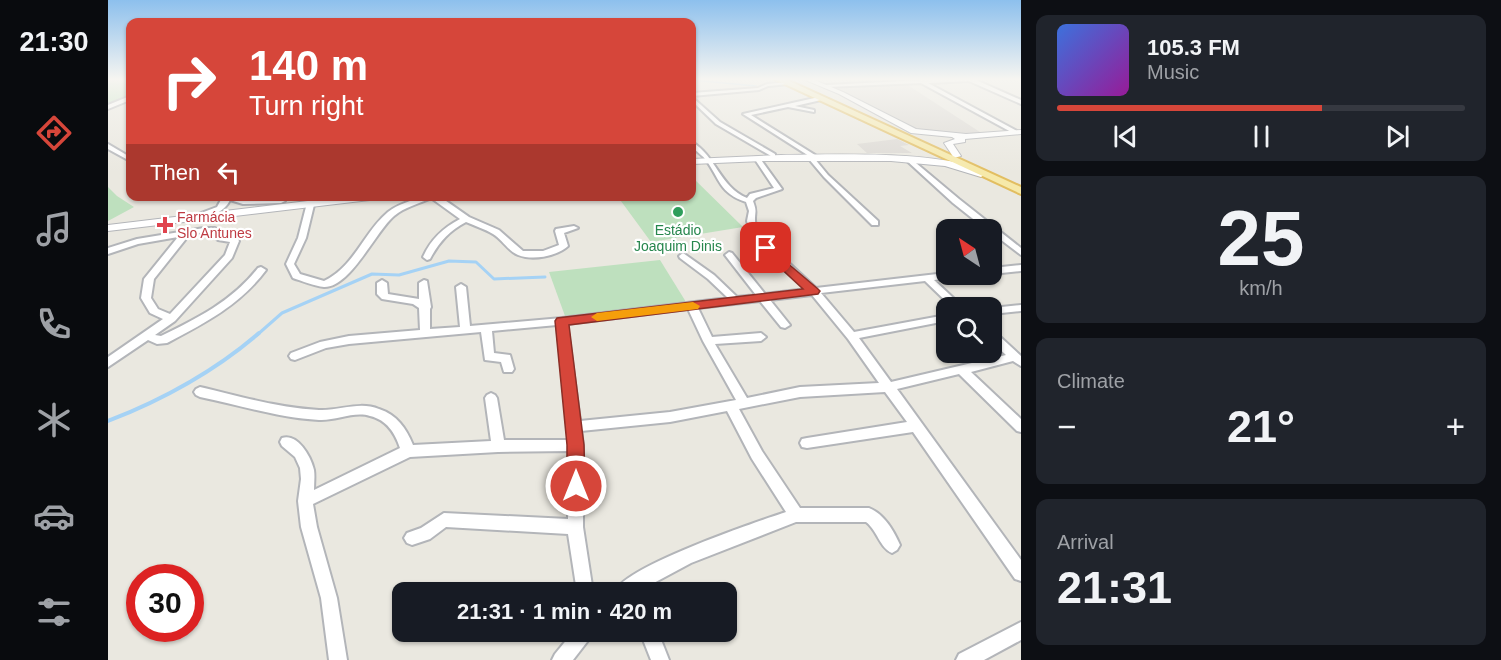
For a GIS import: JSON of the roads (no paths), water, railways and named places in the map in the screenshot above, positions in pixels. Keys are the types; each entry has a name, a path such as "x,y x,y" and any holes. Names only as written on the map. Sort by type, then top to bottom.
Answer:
{"main road":[{"path":"844,110 1021,191"},
{"path":"862,110 887,124 1021,186"}],"street":[{"path":"705,110 718,123 773,155"},
{"path":"763,110 746,114 812,157 826,176 875,224"},
{"path":"806,110 812,111"},
{"path":"873,110 914,131 964,136"},
{"path":"976,110 1019,133"},
{"path":"887,124 917,135 964,136 1019,133"},
{"path":"708,159 927,154 924,148 894,132"},
{"path":"957,156 948,145 949,142 1019,133"},
{"path":"108,146 126,157"},
{"path":"696,148 708,159 730,191 738,198 749,201"},
{"path":"696,160 773,155 908,159 951,164 999,181"},
{"path":"749,201 753,196 778,189 757,158"},
{"path":"908,159 956,201 1021,252"},
{"path":"188,218 217,211 225,201"},
{"path":"235,201 253,208 268,209"},
{"path":"239,201 256,201"},
{"path":"223,215 275,201"},
{"path":"108,228 268,209 301,201"},
{"path":"309,201 302,238 290,265 296,276 325,284 344,274 352,266 357,256 386,219 405,204 415,201"},
{"path":"439,201 466,219 496,232 518,252 525,254 539,254 563,248 559,231 574,228"},
{"path":"749,201 753,210 750,220 753,231 766,248 814,291 852,336 1021,573"},
{"path":"427,257 436,239 466,219"},
{"path":"137,242 145,224"},
{"path":"108,251 137,242 212,230 221,238 235,241 229,256 171,320 108,363"},
{"path":"171,320 154,311 146,298 149,279 186,233"},
{"path":"766,248 785,248"},
{"path":"729,255 785,325"},
{"path":"683,256 703,273 722,284 735,301"},
{"path":"1002,270 1021,268"},
{"path":"149,337 163,340 223,309 250,287 261,270"},
{"path":"295,356 337,341 562,321 936,278"},
{"path":"928,279 947,297"},
{"path":"382,283 382,294 385,297 415,301 426,307"},
{"path":"424,283 425,334"},
{"path":"461,287 465,329"},
{"path":"692,306 737,404 757,455 796,515"},
{"path":"1002,310 1021,308"},
{"path":"852,336 936,320"},
{"path":"562,321 576,445 576,527 584,582"},
{"path":"486,328 489,357 506,358 508,369"},
{"path":"708,341 761,337"},
{"path":"1002,345 1018,360"},
{"path":"574,428 670,417 800,392 888,387 961,369 1018,360"},
{"path":"961,369 1021,427"},
{"path":"200,392 320,415 350,410 369,410 390,419 399,428 408,451"},
{"path":"492,398 498,446"},
{"path":"807,443 916,426"},
{"path":"287,442 300,453 307,468 305,501 309,527 329,598 338,660"},
{"path":"305,501 408,451 576,445"},
{"path":"645,582 699,550 796,515 869,515 877,521 892,545"},
{"path":"412,538 425,534 444,520 576,527"},
{"path":"965,660 1021,631"},
{"path":"561,660 576,642"},
{"path":"653,642 660,660"}],"waterway":[{"path":"257,335 282,313 372,274 399,275 449,261 476,262 494,279 545,277"},
{"path":"108,421 148,404 206,372 259,333"}],"place":[{"name":"Estádio Joaquim Dinis","path":"678,212"},
{"name":"Farmácia Slo Antunes","path":"165,225"}]}
